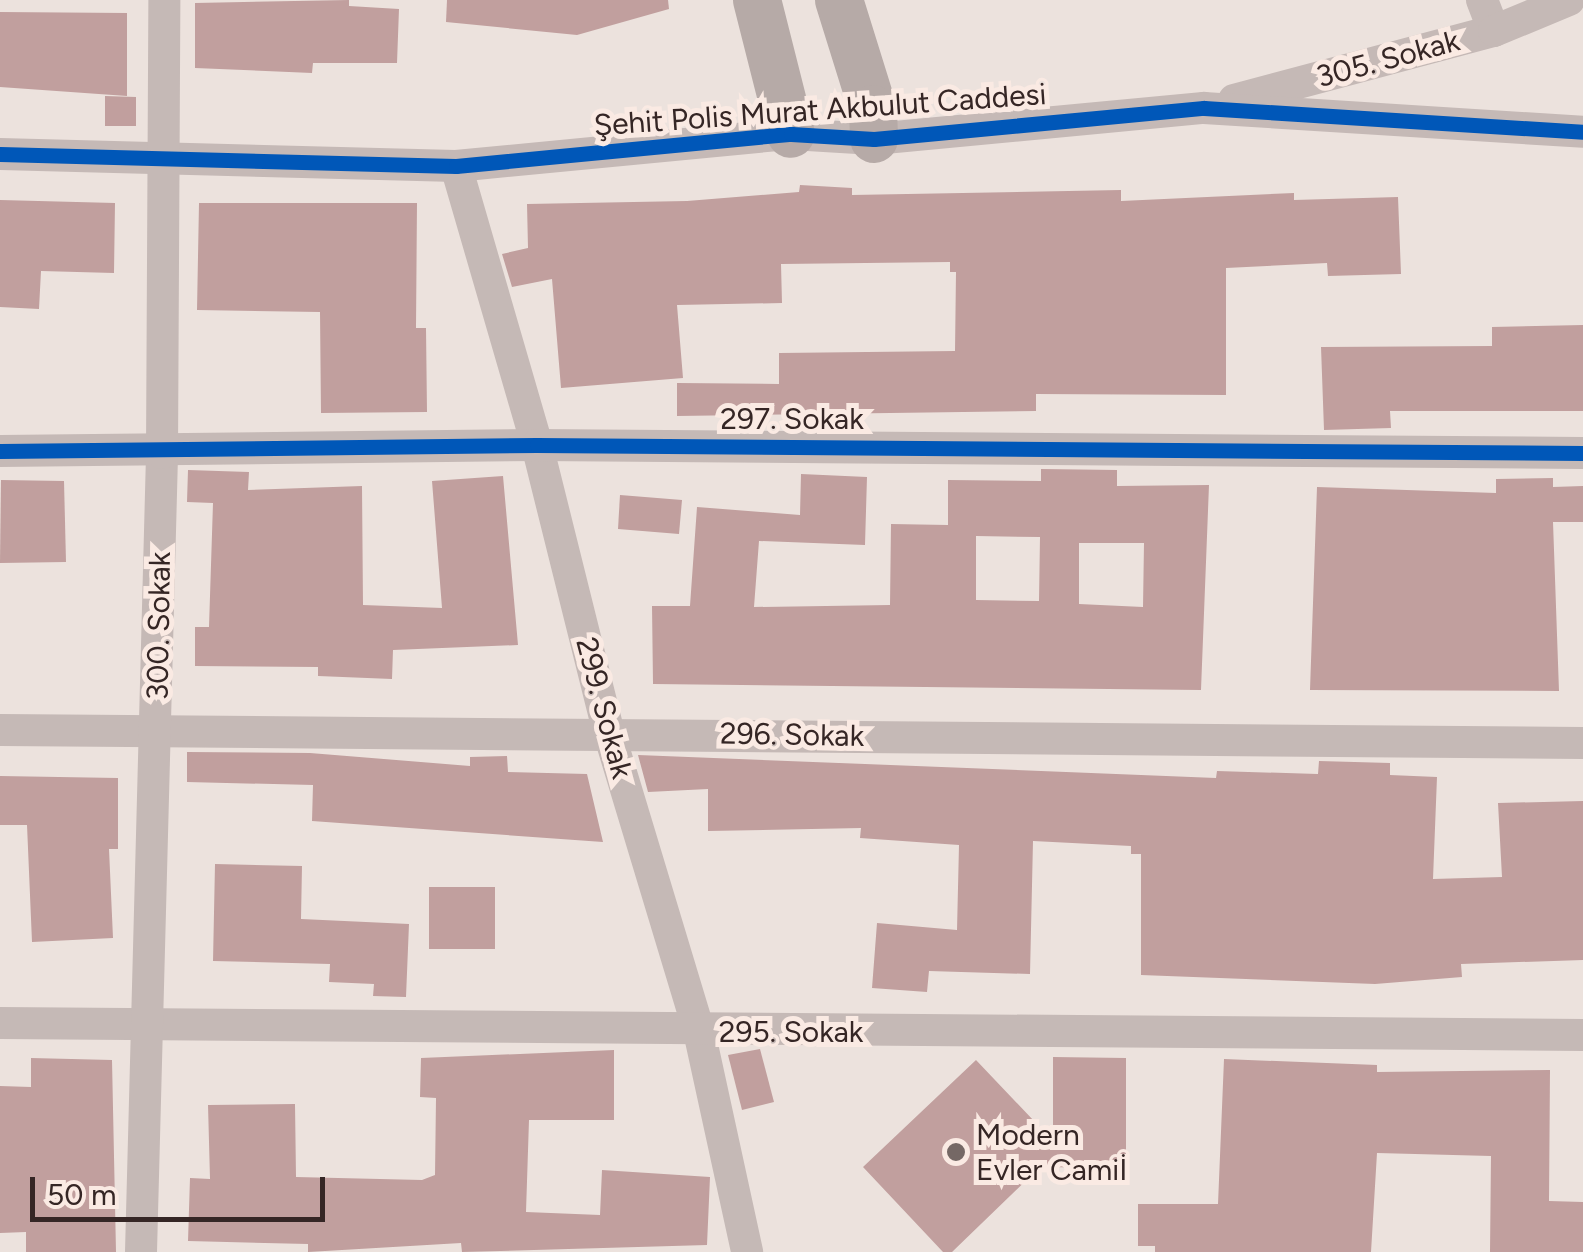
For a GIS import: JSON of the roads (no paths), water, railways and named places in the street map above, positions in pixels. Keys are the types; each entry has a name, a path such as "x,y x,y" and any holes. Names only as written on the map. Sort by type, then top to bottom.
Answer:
{"street":[{"name":"300. Sokak","path":"142,1252 142,1024 156,732 162,453 164,0"},
{"path":"757,0 791,134"},
{"path":"839,0 873,109 874,140"},
{"path":"1482,0 1494,31"},
{"name":"305. Sokak","path":"1204,108 1494,31 1569,0"},
{"name":"Şehit Polis Murat Akbulut Caddesi","path":"0,154 163,154 456,166 791,134 874,140 1204,108 1583,132"},
{"name":"299. Sokak","path":"456,166 537,444 609,733 699,1032 747,1252"},
{"name":"297. Sokak","path":"0,451 162,453 537,444 1583,453"},
{"name":"296. Sokak","path":"0,730 1583,743"},
{"name":"295. Sokak","path":"0,1023 699,1032 1583,1034"}],"place":[{"name":"Modern Evler Camiİ","path":"956,1152"}]}
